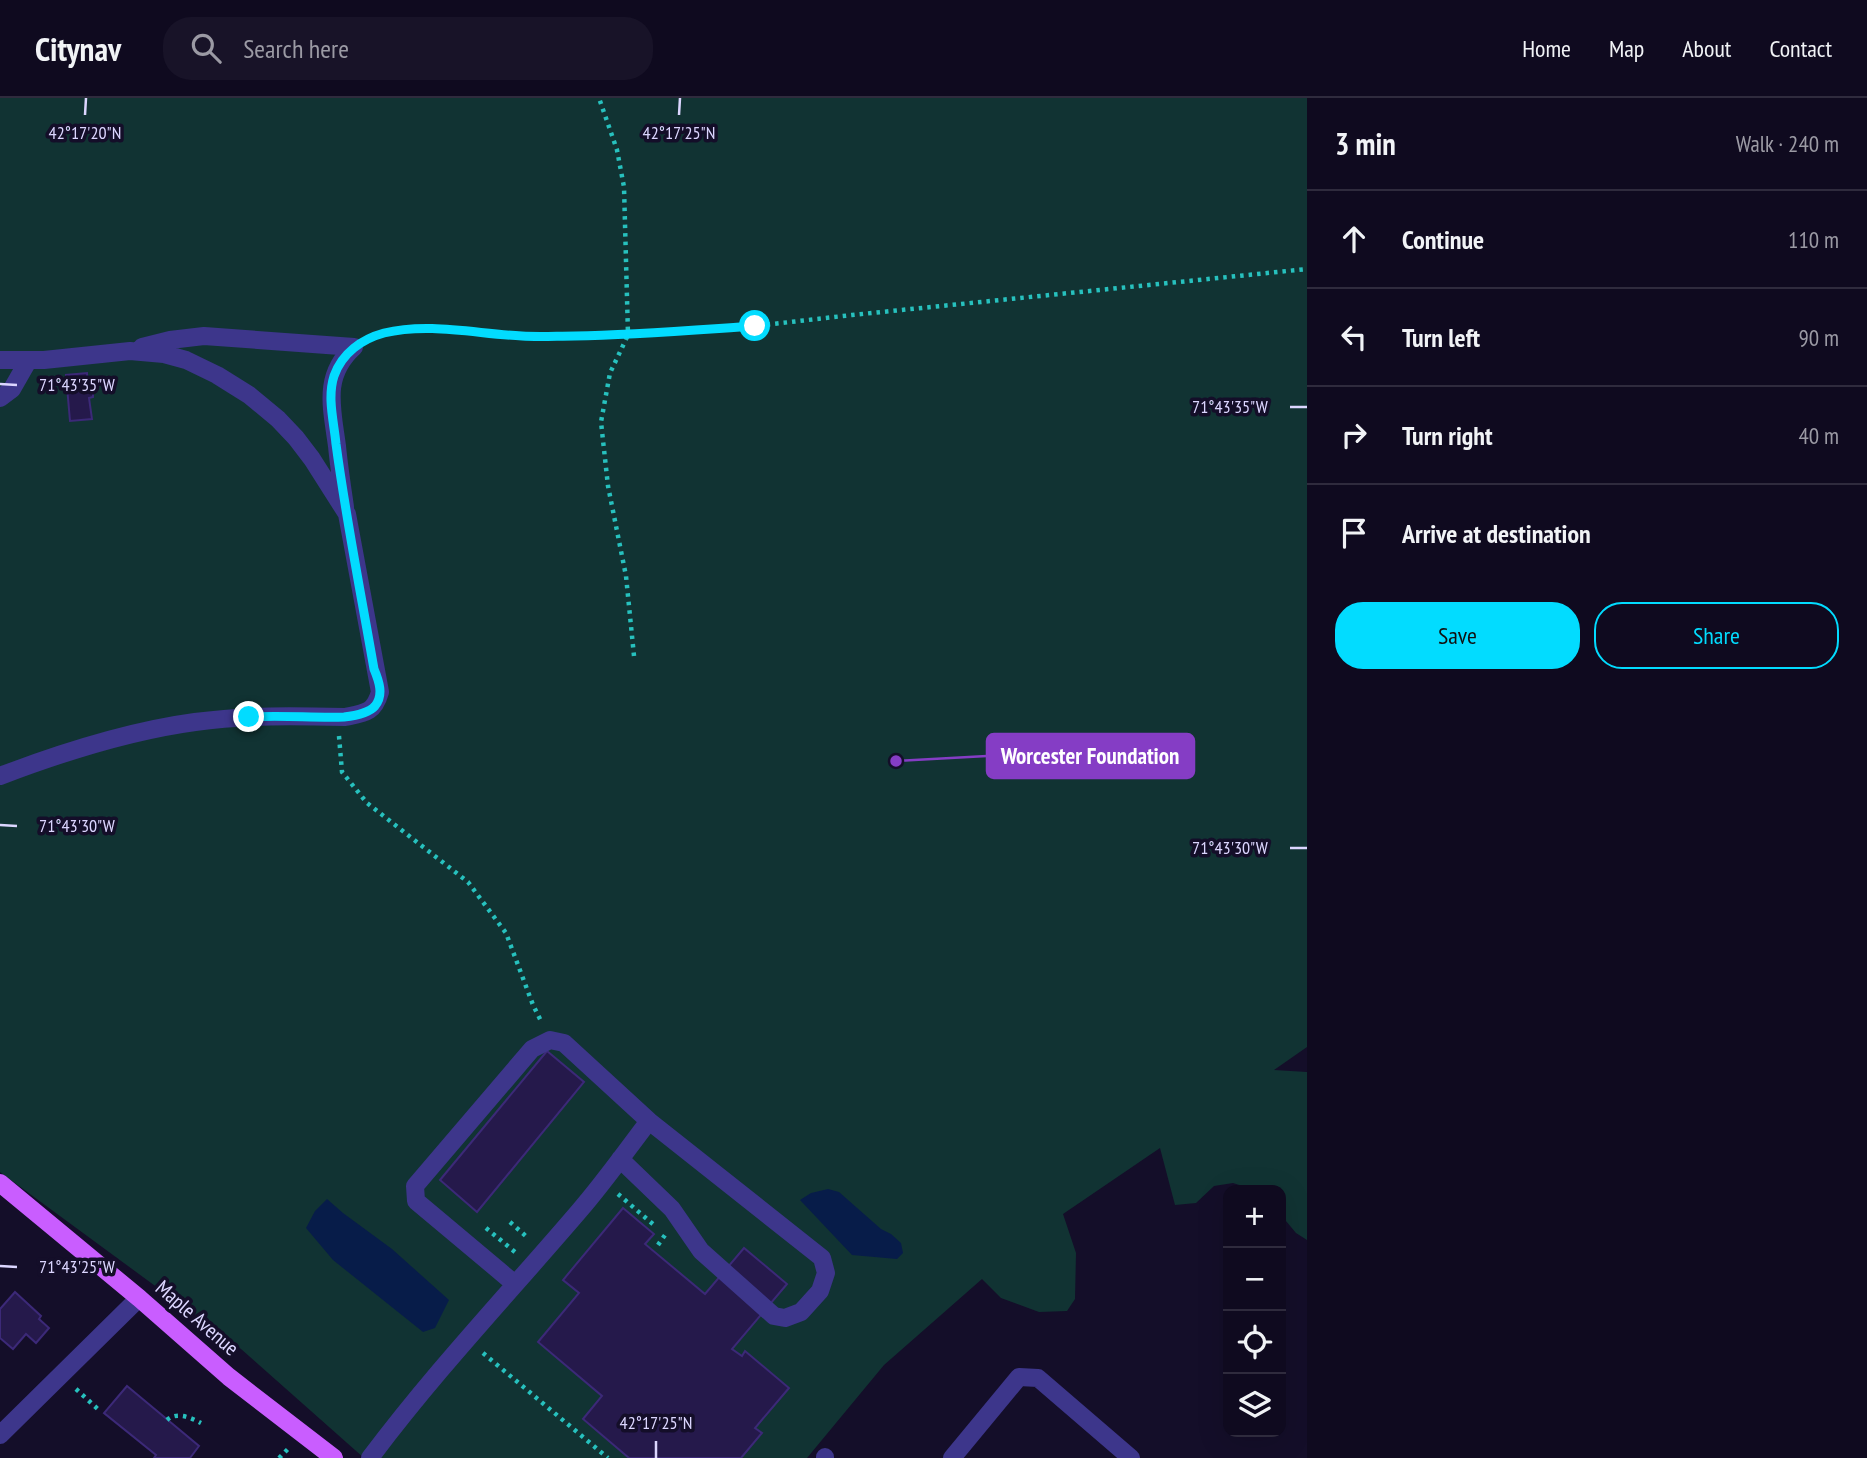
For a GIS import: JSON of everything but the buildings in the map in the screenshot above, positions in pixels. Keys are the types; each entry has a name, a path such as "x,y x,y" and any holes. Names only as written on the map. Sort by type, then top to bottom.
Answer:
{"main road":[{"name":"Maple Avenue","path":"0,1183 139,1298 229,1377 334,1458"}],"street":[{"path":"0,360 28,361 130,351 170,340 204,336 354,347"},
{"path":"0,776 78,749 173,725 261,716 340,717 357,715 376,705 380,685 374,669 339,471 331,400 334,375 346,354 354,347"},
{"path":"130,351 164,354 186,360 249,395 296,438 347,514"},
{"path":"0,398 12,389 28,361"},
{"path":"514,1284 416,1201 415,1186 532,1049 550,1040 565,1043 649,1121 822,1258 826,1273 820,1290 802,1312 785,1318 774,1316 701,1251 672,1209 620,1159"},
{"path":"370,1458 514,1284 582,1208 649,1121"},
{"path":"0,1435 139,1298"},
{"path":"952,1458 1019,1377 1038,1378 1131,1458"}],"path":[{"path":"599,98 617,150 624,187 628,335 610,373 601,422 608,486 626,576 634,656"},
{"path":"354,347 387,332 415,329 523,337 628,335 755,326 1307,268"},
{"path":"340,717 342,772 367,803 468,882 506,933 533,1006 550,1040"},
{"path":"612,1189 666,1234 658,1245"},
{"path":"486,1228 516,1253 528,1237"},
{"path":"480,1351 608,1458"},
{"path":"75,1388 101,1412"},
{"path":"167,1420 171,1416 182,1416 201,1423"},
{"path":"279,1458 290,1448"}],"green space":[{"path":"0,98 1307,98 1307,1047 1274,1070 1307,1072 1307,1240 1296,1233 1286,1221 1286,1185 1233,1183 1214,1186 1196,1203 1175,1205 1160,1148 1063,1214 1076,1253 1075,1299 1067,1311 1039,1312 1001,1298 982,1279 884,1365 807,1458 364,1458 241,1349 0,1172"}],"water":[{"path":"828,1189 839,1192 881,1229 891,1234 901,1243 903,1253 897,1259 852,1255 800,1200 811,1193"},
{"path":"327,1199 392,1249 449,1300 435,1328 423,1332 333,1260 306,1228 315,1211"}],"place":[{"name":"Worcester Foundation","path":"896,761"}],"route":[{"path":"249,717 357,715 376,705 380,692 339,471 331,400 334,375 346,354 354,347 387,332 415,329 458,330 523,337 628,335 755,326"}]}
